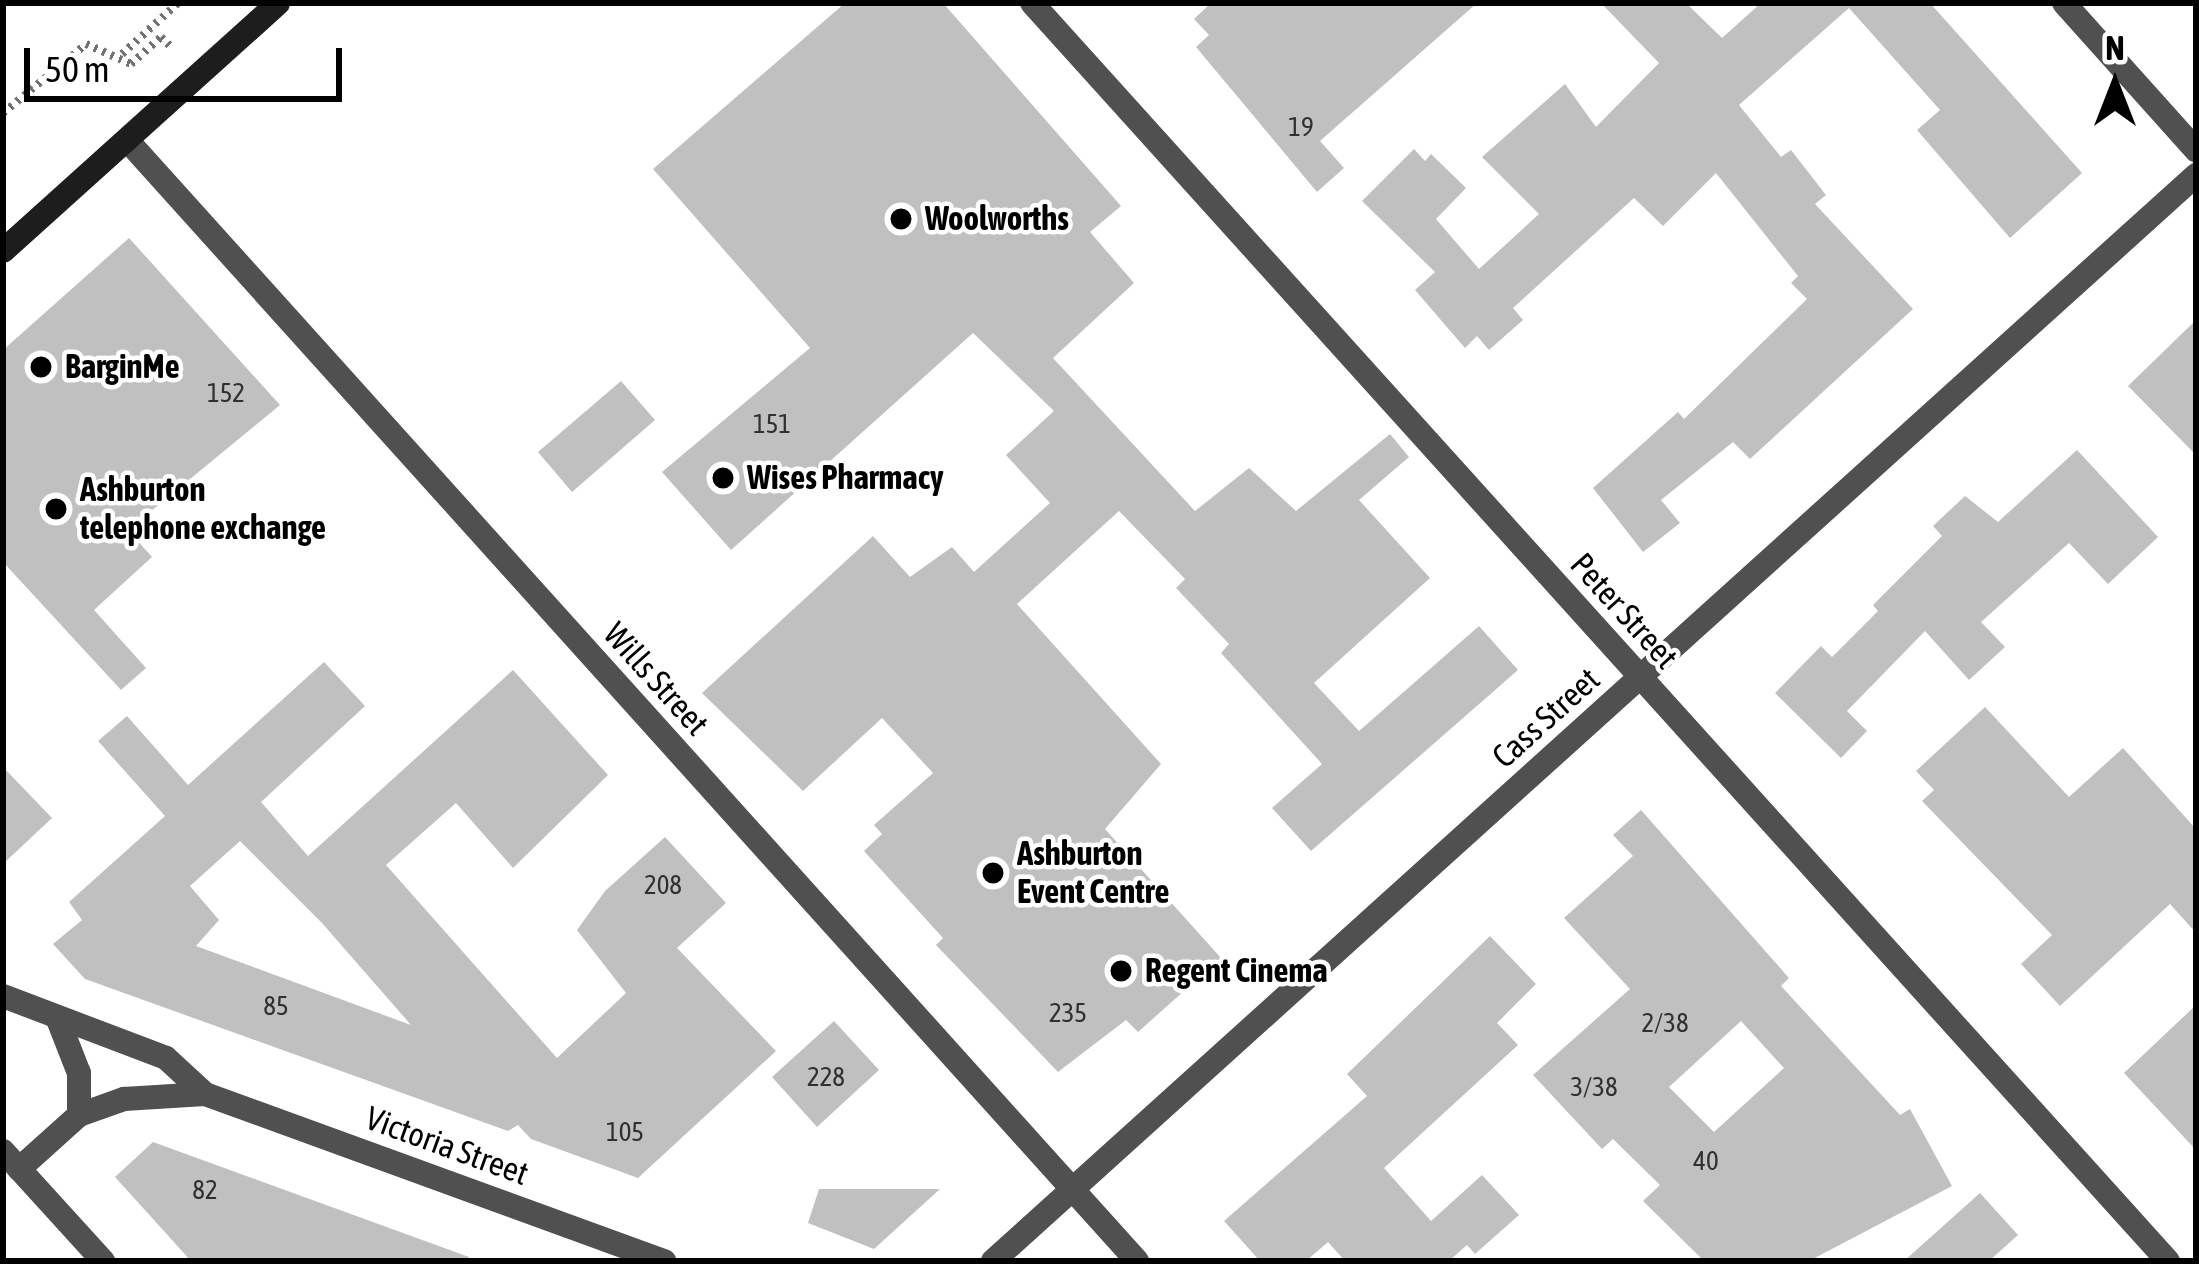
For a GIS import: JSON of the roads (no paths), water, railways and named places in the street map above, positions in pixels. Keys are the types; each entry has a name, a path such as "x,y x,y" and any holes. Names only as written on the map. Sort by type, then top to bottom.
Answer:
{"main road":[{"path":"3,251 278,3"}],"street":[{"name":"Peter Street","path":"1032,3 2168,1261"},
{"path":"2064,3 2196,150"},
{"name":"Wills Street","path":"127,140 1137,1261"},
{"name":"Cass Street","path":"993,1261 2196,175"},
{"name":"Victoria Street","path":"3,996 166,1058 205,1094 665,1261"},
{"path":"57,1017 79,1072 79,1115"},
{"name":"Victoria Street","path":"11,1160 79,1115 124,1099 205,1094"},
{"path":"11,1160 103,1261"}],"place":[{"name":"Woolworths","path":"901,219"},
{"name":"BarginMe","path":"41,367"},
{"name":"Wises Pharmacy","path":"723,478"},
{"name":"Ashburton telephone exchange","path":"56,509"},
{"name":"Ashburton Event Centre","path":"993,873"},
{"name":"Regent Cinema","path":"1121,971"}]}
